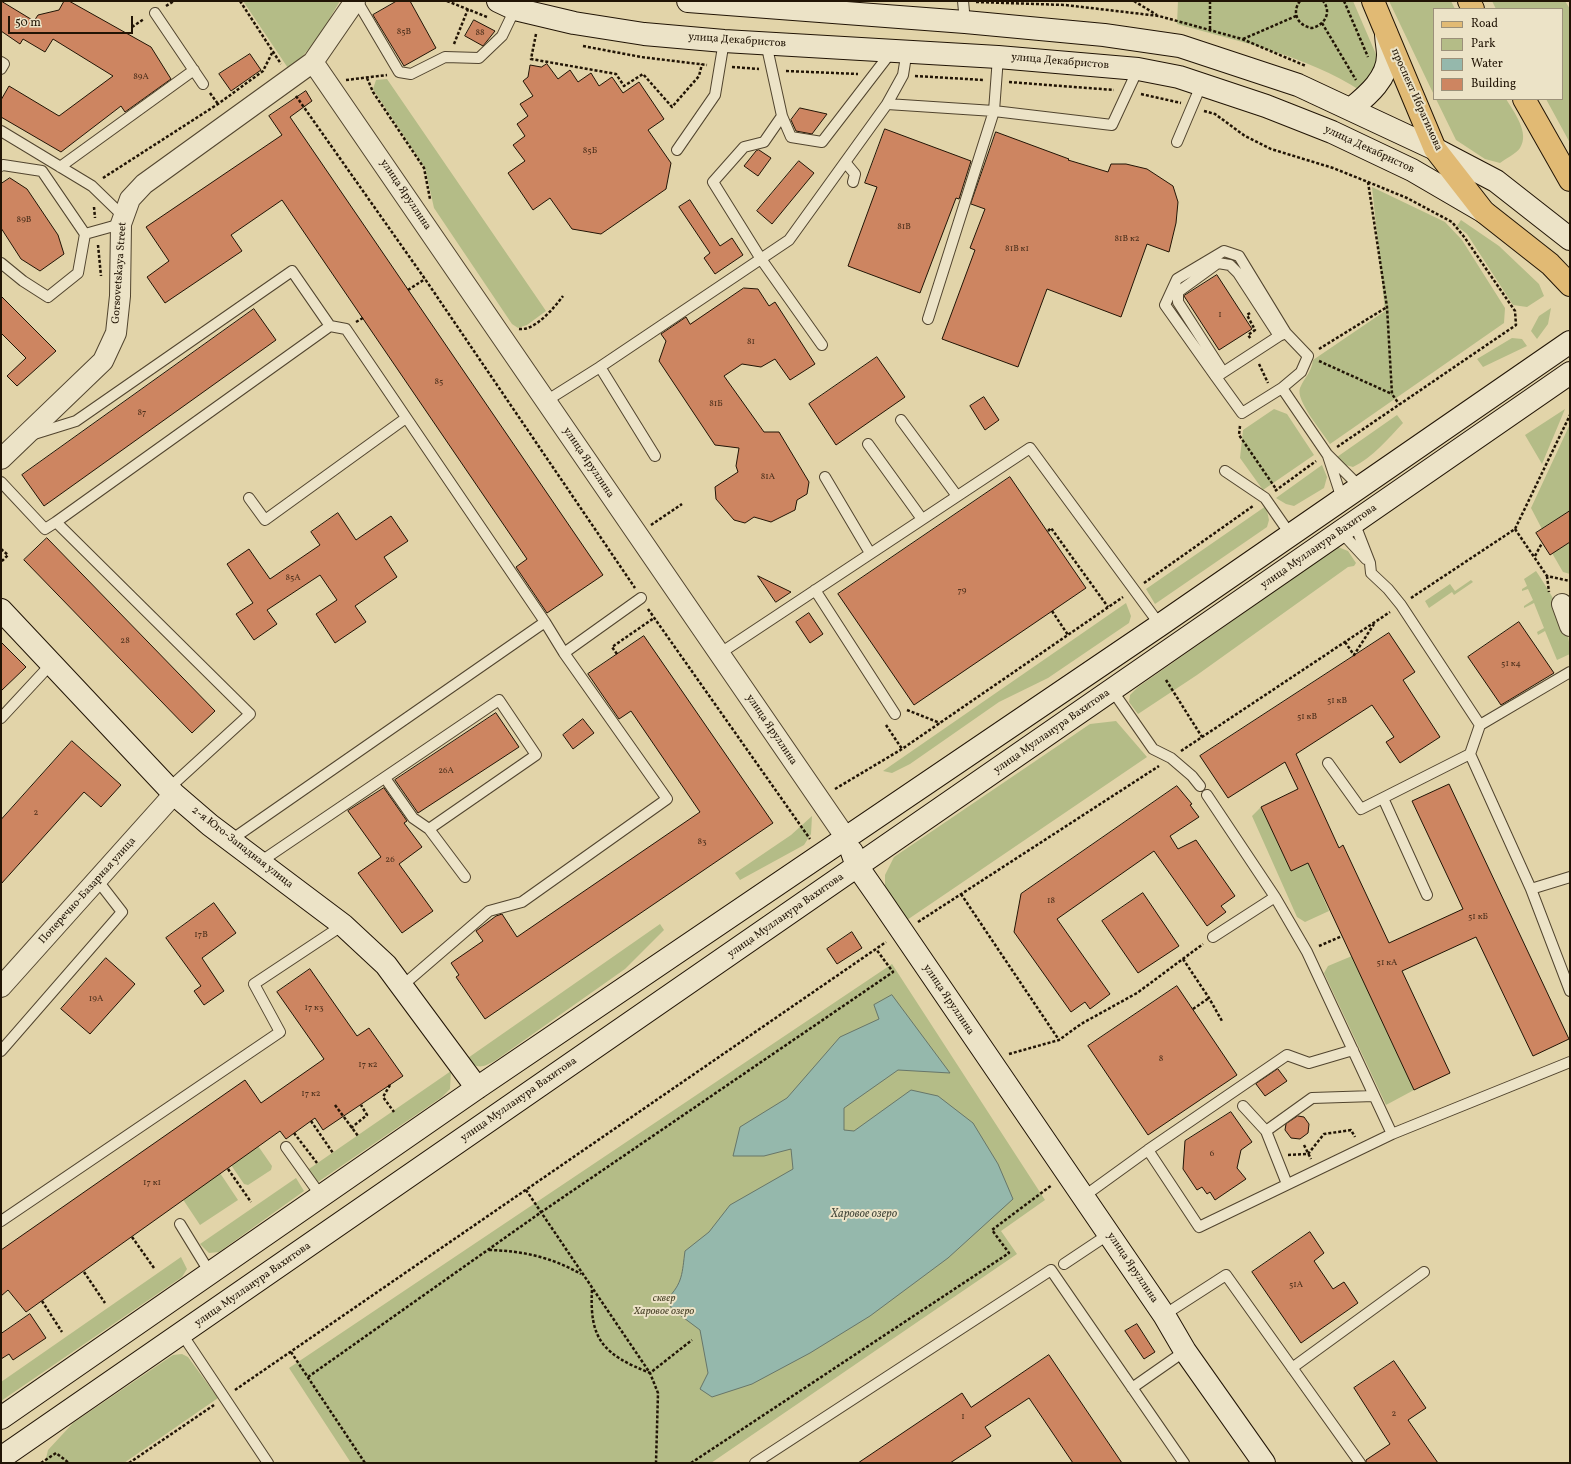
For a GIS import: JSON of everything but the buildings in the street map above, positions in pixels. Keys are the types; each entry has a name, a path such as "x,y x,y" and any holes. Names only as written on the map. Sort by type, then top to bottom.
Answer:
{"main road":[{"path":"688,1 964,6 1104,35 1180,46 1298,85 1352,108 1435,149 1496,181 1570,239"},
{"name":"проспект Ибрагимова","path":"1372,1 1435,149 1484,212"},
{"name":"улица Декабристов","path":"506,5 574,23 636,33 766,43 998,56 1138,69 1202,84 1332,132 1412,170 1484,212 1550,264 1570,285"},
{"path":"1352,108 1373,90 1379,82 1388,56 1385,29"},
{"path":"1525,100 1570,180"},
{"path":"1,1418 477,1088 1160,625 1570,342"},
{"name":"улица Мулланура Вахитова","path":"1,1458 1570,373"},
{"name":"2-я Юго-Западная улица","path":"1,610 172,791 210,825 343,924 386,965 477,1088"},
{"name":"улица Яруллина","path":"846,838 858,866 902,932 1109,1234 1164,1316 1185,1352 1264,1463"}],"street":[{"path":"313,62 356,1"},
{"name":"Gorsovetskaya Street","path":"1,459 103,361 116,333 120,296 122,221 130,199 144,184 313,62"},
{"name":"улица Яруллина","path":"313,62 846,838"},
{"path":"1562,604 1570,626"},
{"name":"Поперечно-Базарная улица","path":"1,987 98,881 172,791"}],"lane":[{"path":"356,1 399,72 410,74 444,57 479,58 502,36 506,5"},
{"path":"155,13 205,87"},
{"path":"677,150 715,95 724,40"},
{"path":"766,43 782,116 791,137 822,142 900,50"},
{"path":"546,401 600,367 789,240 888,104 904,76 900,50"},
{"path":"928,318 994,111 998,56"},
{"path":"1,62 4,64 1,69"},
{"path":"888,104 994,111 1112,125 1138,69"},
{"path":"60,167 194,70"},
{"path":"1177,142 1202,84"},
{"path":"782,116 764,142 744,147 713,182 761,259 822,345"},
{"path":"1,131 92,186 122,221 85,234"},
{"path":"845,162 855,174 853,182"},
{"path":"1,166 3,165 42,171 85,234 78,273 48,297 23,281 1,264"},
{"path":"1218,263 1230,265 1238,273 1283,335 1308,356 1301,372 1282,388 1242,413 1178,302 1178,292 1218,263"},
{"path":"24,437 76,421 292,271 330,326 346,329 545,622 564,653 666,799 522,902 489,911 402,986"},
{"path":"1,482 45,529 330,326"},
{"path":"1220,375 1283,335"},
{"path":"600,367 655,456"},
{"path":"1282,388 1327,454 1360,487"},
{"path":"249,498 265,520 406,418"},
{"path":"901,420 957,496"},
{"path":"868,444 922,519"},
{"path":"719,654 1030,448 1160,625"},
{"path":"1327,454 1342,499"},
{"path":"1225,471 1264,498 1290,534"},
{"path":"825,477 870,553"},
{"path":"56,522 250,714 172,791"},
{"path":"1348,527 1370,563 1370,573 1388,589 1402,605 1480,725"},
{"path":"1348,527 1370,563"},
{"path":"816,590 895,714"},
{"path":"564,653 641,598"},
{"path":"231,840 545,622"},
{"path":"1,718 52,663"},
{"path":"1570,672 1480,725 1470,754 1532,889 1570,991"},
{"path":"1112,690 1153,748 1171,758 1192,776 1200,786"},
{"path":"260,862 498,700 536,755 429,829"},
{"path":"1328,763 1361,810 1470,754"},
{"path":"385,778 412,818 429,829 465,876"},
{"path":"1207,795 1275,897 1307,952 1392,1134"},
{"path":"1383,798 1427,895"},
{"path":"1532,889 1570,877"},
{"path":"1,1050 122,912 98,881"},
{"path":"1213,937 1275,897"},
{"path":"1,1221 280,1032 254,984 343,924"},
{"path":"1083,1197 1148,1150 1287,1055 1309,1063 1353,1050"},
{"path":"1148,1150 1199,1227 1392,1134 1570,1062"},
{"path":"1266,1132 1312,1098 1374,1096"},
{"path":"1243,1106 1266,1132 1287,1184"},
{"path":"286,1147 321,1196"},
{"path":"180,1224 210,1273"},
{"path":"1064,1264 1109,1234"},
{"path":"755,1463 1051,1270 1184,1463"},
{"path":"1292,1368 1424,1272"},
{"path":"1164,1316 1226,1275 1360,1463"},
{"path":"182,1334 268,1463"},
{"path":"1132,1388 1185,1352"}],"path":[{"path":"240,1 290,78 304,89 296,95 425,279 654,618 813,844"},
{"path":"1134,1 1159,16"},
{"path":"1210,1 1210,30"},
{"path":"1300,1 1297,6 1296,16 1302,24 1306,27 1312,28 1322,23 1327,13 1323,1"},
{"path":"1344,1 1368,56 1366,64"},
{"path":"449,57 468,9"},
{"path":"1242,39 1296,16"},
{"path":"1322,23 1360,87"},
{"path":"536,34 531,59 616,74 624,86 643,74 672,107 699,76 702,64"},
{"path":"341,80 367,78 399,72"},
{"path":"367,78 373,92 424,168 431,203"},
{"path":"205,87 218,104"},
{"path":"833,790 902,749 1399,404 1516,325 1515,312 1465,238 1452,222 1407,198 1332,168"},
{"path":"1368,182 1387,307 1392,394"},
{"path":"408,290 425,279"},
{"path":"514,329 524,330 549,314 563,296"},
{"path":"1308,356 1387,307"},
{"path":"1308,356 1392,394 1399,404"},
{"path":"1242,413 1239,435 1277,489"},
{"path":"129,1463 876,949 1171,758 1402,605 1515,528 1570,415"},
{"path":"647,527 682,504"},
{"path":"1048,531 1051,528 1108,607"},
{"path":"1515,528 1547,576 1570,581"},
{"path":"1534,556 1542,543"},
{"path":"1,549 8,555 1,562"},
{"path":"1052,611 1068,635"},
{"path":"617,654 612,647 654,618"},
{"path":"1345,642 1354,656 1375,622"},
{"path":"1166,680 1202,737"},
{"path":"961,894 1059,1040"},
{"path":"1331,941 1342,936"},
{"path":"1003,1056 1059,1040 1081,1024 1137,993 1213,937"},
{"path":"308,1377 540,1213 892,972 876,949"},
{"path":"1182,959 1209,998 1222,1021"},
{"path":"1193,1009 1209,998"},
{"path":"390,1085 383,1097 394,1112"},
{"path":"335,1105 358,1136"},
{"path":"352,1128 367,1115 362,1105"},
{"path":"311,1121 333,1153"},
{"path":"1276,1156 1308,1154 1324,1134 1351,1130 1361,1149"},
{"path":"294,1133 316,1163"},
{"path":"228,1169 252,1202"},
{"path":"691,1463 1009,1253 992,1230 1067,1174"},
{"path":"526,1190 540,1213 650,1373 658,1393 656,1463"},
{"path":"132,1237 154,1268"},
{"path":"488,1250 512,1250 539,1255 564,1265 583,1276"},
{"path":"84,1272 105,1303"},
{"path":"592,1289 591,1313 596,1334 610,1351 620,1359 650,1373"},
{"path":"42,1301 62,1332"},
{"path":"650,1373 692,1340"},
{"path":"291,1352 366,1463"},
{"path":"41,1463 56,1453 69,1463"}],"green space":[{"path":"243,1 340,1 318,38 290,71"},
{"path":"1178,1 1353,1 1381,66 1361,91 1318,68 1295,59 1177,24"},
{"path":"1389,1 1451,1 1454,8 1433,8 1433,93"},
{"path":"1492,1 1565,1 1570,9 1570,143 1547,100 1563,100 1563,8 1496,8"},
{"path":"387,79 546,311 527,325 518,328 512,324 434,208 425,168 373,89 376,80"},
{"path":"1436,100 1507,100 1517,116 1523,136 1523,142 1520,148 1500,163 1485,159 1456,140"},
{"path":"1372,187 1445,222 1462,240 1505,308 1504,323 1330,444 1305,408 1300,393 1300,388 1309,372 1313,360 1385,311"},
{"path":"1461,220 1499,246 1539,284 1544,296 1527,307 1513,305 1467,234 1457,226"},
{"path":"1551,308 1548,324 1537,339 1531,331 1539,316"},
{"path":"1512,338 1522,339 1527,346 1483,367 1477,359"},
{"path":"1274,409 1287,414 1314,455 1263,490 1240,458 1243,430"},
{"path":"1565,409 1542,464 1525,435"},
{"path":"1397,415 1403,423 1374,453 1353,467 1342,464 1337,457"},
{"path":"1570,424 1570,511 1542,529 1531,508"},
{"path":"1322,465 1327,477 1324,488 1294,506 1286,504 1276,498"},
{"path":"1266,506 1269,520 1267,527 1155,604 1146,589"},
{"path":"1570,542 1570,574 1563,572 1552,553"},
{"path":"1338,547 1348,551 1356,563 1354,566 1348,567 1197,675 1138,714 1129,702 1130,695 1138,687"},
{"path":"1536,571 1554,600 1567,631 1570,654 1557,660 1545,631 1538,635 1537,632 1544,628 1534,603 1524,608 1524,606 1533,600 1528,589 1522,591 1522,589 1527,586 1524,579"},
{"path":"1471,580 1473,582 1454,595 1452,592 1429,608 1425,601 1450,584 1455,591"},
{"path":"1126,603 1131,616 1129,623 1048,678 999,702 910,764 892,773 883,771"},
{"path":"1116,721 1147,757 907,920 885,888 885,875 894,857 1090,724"},
{"path":"1261,807 1291,871 1308,863 1329,911 1305,922 1297,917 1252,816"},
{"path":"812,816 811,834 804,845 740,880 735,873 791,835"},
{"path":"660,924 664,930 625,969 496,1060 484,1066 477,1066 465,1060"},
{"path":"1352,956 1414,1090 1386,1105 1324,973 1328,966"},
{"name":"сквер Харовое озеро","path":"892,964 1045,1200 1001,1231 1017,1254 711,1463 351,1463 289,1368"},
{"path":"451,1071 450,1089 442,1097 315,1184 306,1171"},
{"path":"256,1143 272,1166 271,1170 248,1185 244,1184 229,1162"},
{"path":"218,1170 238,1200 200,1225 180,1195"},
{"path":"296,1178 304,1191 219,1252 209,1253 200,1244"},
{"path":"181,1257 187,1269 182,1277 1,1401 1,1382"},
{"path":"182,1354 188,1357 218,1398 124,1463 45,1463 48,1450 73,1423 173,1355"}],"water":[{"name":"Харовое озеро","path":"892,995 950,1073 898,1070 844,1108 844,1130 854,1131 911,1090 938,1096 973,1123 998,1164 1013,1199 948,1258 870,1316 810,1353 752,1384 712,1397 700,1389 708,1373 700,1330 672,1309 667,1299 679,1283 685,1251 709,1232 730,1205 793,1169 791,1149 764,1156 733,1156 740,1127 787,1098 840,1037 879,1019 874,1005"}]}
